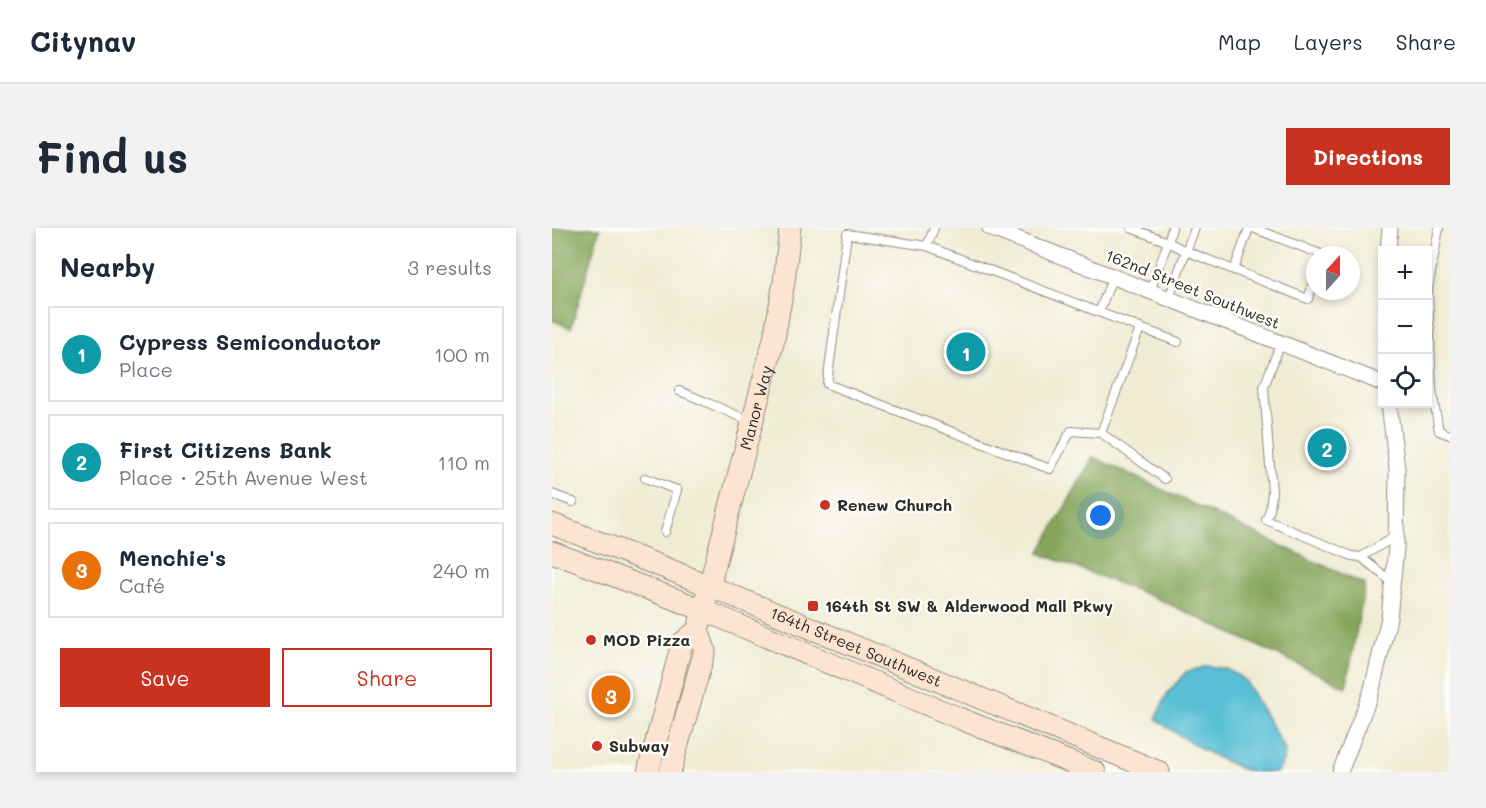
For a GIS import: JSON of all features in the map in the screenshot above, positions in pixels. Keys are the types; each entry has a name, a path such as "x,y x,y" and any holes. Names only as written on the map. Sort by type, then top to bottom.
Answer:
{"main road":[{"name":"Manor Way","path":"700,620 775,331 784,282 790,228"},
{"name":"164th Street Southwest","path":"552,524 710,586 1159,772"},
{"name":"164th Street Southwest","path":"552,552 700,620 1095,772"},
{"path":"648,772 682,643 700,620"},
{"path":"670,772 705,650 700,620"}],"street":[{"name":"162nd Street Southwest","path":"990,228 1378,380"},
{"path":"1388,246 1390,228"},
{"path":"1340,772 1371,693 1389,618 1396,535 1397,468 1390,408"}],"lane":[{"path":"927,246 934,228"},
{"path":"1131,228 1306,298"},
{"path":"1150,291 1172,228"},
{"path":"1169,298 1195,228"},
{"path":"1233,270 1249,228"},
{"path":"1253,228 1306,248"},
{"path":"1429,354 1428,289 1439,228"},
{"path":"1165,479 1101,433 1071,431 1050,470 827,384 847,234 927,246 1178,342"},
{"path":"1099,312 1113,276"},
{"path":"1101,433 1140,328"},
{"path":"1281,342 1264,387 1272,492 1270,510 1266,520 1352,556 1361,557 1393,583"},
{"path":"679,391 753,422"},
{"path":"1432,399 1439,431 1450,435"},
{"path":"645,478 677,490 665,532"},
{"path":"552,494 573,502"},
{"path":"1361,557 1396,535"}],"green space":[{"path":"552,228 600,228 571,328 552,320"},
{"path":"1093,457 1365,585 1346,687 1156,598 1039,553"}],"water":[{"path":"1208,666 1227,669 1245,680 1285,750 1278,772 1255,772 1232,765 1190,742 1156,719 1167,694 1186,672"}],"place":[{"name":"Cypress Semiconductor","path":"966,352"},
{"name":"First Citizens Bank","path":"1327,448"},
{"name":"Renew Church","path":"825,505"},
{"name":"164th St SW & Alderwood Mall Pkwy","path":"813,606"},
{"name":"MOD Pizza","path":"591,640"},
{"name":"Menchie's","path":"611,695"},
{"name":"Subway","path":"597,746"}]}
